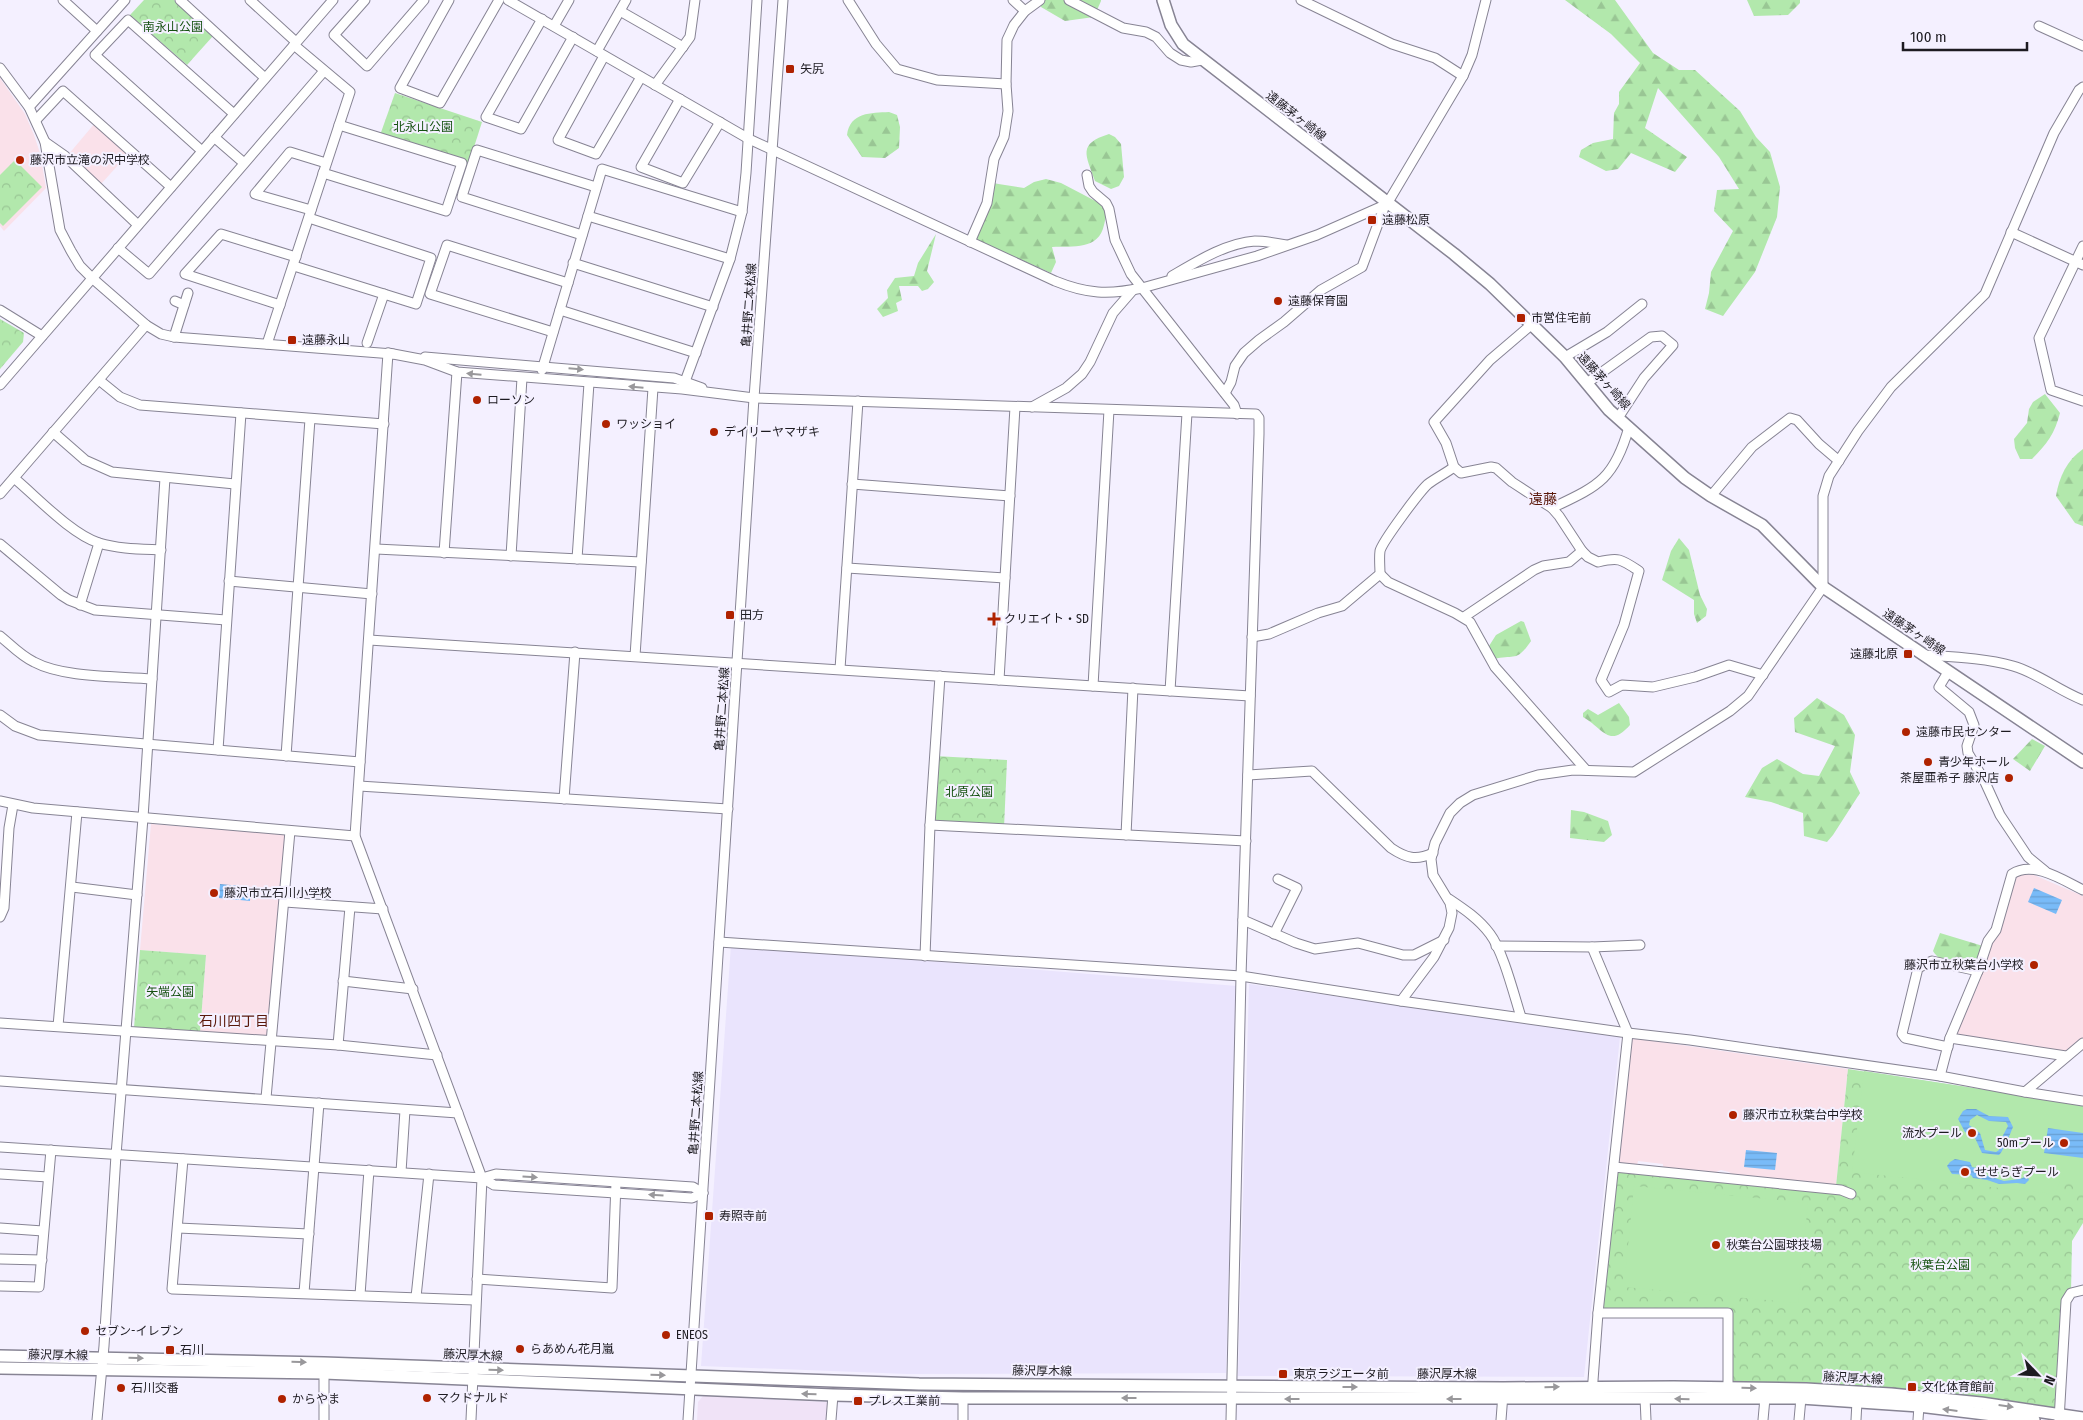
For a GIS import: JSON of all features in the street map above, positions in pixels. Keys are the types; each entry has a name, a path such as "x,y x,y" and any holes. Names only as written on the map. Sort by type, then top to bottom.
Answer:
{"main road":[{"name":"遠藤茅ヶ崎線","path":"1163,0 1171,25 1183,44 1490,284 1565,358 1618,418 1685,478 1711,496 1762,525 1822,586 2083,762"},
{"name":"藤沢厚木線","path":"0,1356 103,1357 471,1374 690,1389 833,1395 963,1398 1231,1393 1503,1394 1593,1399 1801,1398 1919,1406 2034,1420"},
{"name":"藤沢厚木線","path":"0,1368 690,1376 1231,1393"},
{"name":"藤沢厚木線","path":"1503,1394 1592,1387 1728,1387 1892,1394 1981,1402 2060,1417 2083,1418"}],"street":[{"path":"63,0 97,31"},
{"path":"29,107 125,0"},
{"path":"180,0 265,78"},
{"path":"250,0 324,71 350,92 267,344"},
{"path":"318,0 326,8"},
{"path":"0,385 333,0"},
{"path":"365,0 334,36 367,66 424,0"},
{"path":"449,0 400,88 440,103 499,0"},
{"path":"554,26 569,0"},
{"path":"626,0 558,140 596,154 641,77"},
{"path":"655,85 690,37 695,0"},
{"path":"683,386 730,259 742,212 758,0"},
{"name":"亀井野二本松線","path":"688,1420 754,398 783,0"},
{"path":"848,0 876,44 897,69 937,80 1006,84"},
{"path":"1013,0 1026,11"},
{"path":"970,242 987,203 994,159 1004,137 1008,111 1006,84 1007,40 1014,25 1026,11 1040,0"},
{"path":"1069,0 1123,28 1146,32 1156,37 1170,53 1181,60 1191,62 1202,60"},
{"path":"1301,0 1392,44 1435,58 1463,76"},
{"path":"1225,393 1231,382 1235,366 1244,353 1321,290 1362,267 1386,204 1463,76 1472,55 1486,0"},
{"path":"510,1 772,151 1055,281 1082,291 1104,293 1137,289 1161,283 1317,235 1386,204"},
{"path":"620,11 683,47"},
{"path":"202,151 95,55 128,20 234,114"},
{"path":"542,20 486,117 521,129 573,37"},
{"path":"2039,26 2083,46"},
{"path":"0,68 29,107 45,142 60,230 80,266 146,325 161,334 174,337 388,353 674,378 683,386"},
{"path":"118,248 149,274 324,71"},
{"path":"1401,1001 1434,957 1450,928 1452,913 1448,899 1433,875 1431,858 1435,843 1450,813 1460,803 1473,795 1538,775 1573,770 1634,772 1730,711 1748,696 1822,586 1823,496 1829,476 1858,431 1891,387 1985,294 2054,132 2079,90 2083,87"},
{"path":"36,120 63,91 171,187"},
{"path":"680,99 641,167 683,183 720,122"},
{"path":"323,173 446,211 462,164 339,125"},
{"path":"214,137 244,164"},
{"path":"45,142 65,156 138,225"},
{"path":"582,236 462,197 463,193 477,150 596,187"},
{"path":"280,305 185,274 221,234 416,304 431,258 255,194 290,152 326,164"},
{"path":"541,378 602,168 742,212"},
{"path":"1087,175 1089,186 1106,203 1109,209 1115,240 1137,289 1225,393 1234,405 1237,414"},
{"path":"588,216 730,259"},
{"path":"2011,232 2079,263"},
{"path":"1161,283 1191,265 1232,246 1257,241 1287,245"},
{"path":"553,332 430,294 447,245 568,282"},
{"path":"2083,246 2079,263 2038,338 2051,390 2083,401"},
{"path":"574,263 713,307"},
{"path":"1032,408 1066,388 1082,374 1090,362 1113,314 1137,289"},
{"path":"174,337 188,294"},
{"path":"367,343 384,294"},
{"path":"175,302 184,305"},
{"path":"1565,358 1607,332 1642,304"},
{"path":"0,310 42,336"},
{"path":"560,310 696,353"},
{"path":"0,494 146,325"},
{"path":"1532,325 1490,360 1434,422 1446,443 1454,467 1461,473 1491,466 1496,468 1512,482 1552,508 1582,551 1598,562 1616,558 1639,571 1624,625 1601,680 1609,692 1622,685 1653,687 1695,677 1729,665 1763,675"},
{"path":"1587,383 1651,337 1662,336 1673,345 1644,378 1618,418"},
{"path":"388,353 425,360 457,372 653,388 683,386 754,398 1256,414 1259,418 1241,976 1231,1420"},
{"path":"388,353 356,836 482,1178 471,1374 471,1420"},
{"path":"444,552 457,372"},
{"path":"511,556 522,378"},
{"path":"99,380 120,397 140,405 384,424"},
{"path":"577,559 589,383"},
{"path":"635,656 653,388"},
{"path":"840,670 858,402"},
{"path":"999,680 1015,406"},
{"path":"1092,686 1109,410"},
{"path":"218,750 241,413"},
{"path":"1170,691 1187,413"},
{"path":"1711,496 1752,446 1790,418 1797,420 1818,444 1839,461"},
{"path":"286,756 310,419"},
{"path":"1552,508 1583,494 1606,475 1615,464 1629,427"},
{"path":"53,432 85,460 112,472 235,484"},
{"path":"1454,467 1419,493 1405,515 1384,540 1380,551 1380,574 1388,582 1464,617 1470,622 1495,667 1586,770"},
{"path":"14,478 76,531 99,543 114,547 161,550"},
{"path":"97,1420 143,818 166,478"},
{"path":"852,484 1010,496"},
{"path":"80,605 99,543"},
{"path":"0,544 61,595 80,605 95,610 226,620"},
{"path":"376,549 641,562"},
{"path":"1464,617 1534,570 1543,566 1569,562 1582,551"},
{"path":"847,568 1005,578"},
{"path":"1252,637 1269,634 1318,613 1342,606 1380,574"},
{"path":"229,581 372,594"},
{"path":"0,636 21,654 44,667 61,672 152,679"},
{"path":"369,640 1250,696"},
{"path":"564,799 575,652"},
{"path":"1924,655 1957,657 2014,666 2064,693 2083,700"},
{"path":"1948,672 1939,687 1970,712 1974,725 1967,746 1968,753 1984,780 1989,795 2000,816 2028,857 2046,872 2083,890"},
{"path":"925,956 930,825 940,676"},
{"path":"1126,835 1134,688"},
{"path":"0,715 15,726 39,735 360,762"},
{"path":"1248,776 1312,771 1391,848 1402,855 1413,858 1421,858 1433,853"},
{"path":"359,786 728,809"},
{"path":"0,801 13,805 77,812 356,836"},
{"path":"0,918 4,908 5,828 13,805"},
{"path":"58,1026 72,887 77,812"},
{"path":"930,825 1246,841"},
{"path":"266,1098 290,831"},
{"path":"1940,1076 1949,1042 1988,941 1996,930 2012,874 2018,870 2026,869 2046,872"},
{"path":"1274,934 1297,888 1278,879"},
{"path":"72,887 137,895"},
{"path":"1448,899 1476,917 1492,935 1521,1017"},
{"path":"285,902 383,909"},
{"path":"338,1045 350,907"},
{"path":"1243,920 1315,949 1358,943 1403,956 1414,955 1444,940"},
{"path":"719,942 1241,976 1401,1001 1940,1076 2083,1101"},
{"path":"1496,946 1592,947 1640,945"},
{"path":"1592,947 1628,1033 1598,1313 1592,1387 1593,1399"},
{"path":"1978,971 1932,961 1918,968 1902,1034 1906,1038 2066,1056"},
{"path":"344,981 413,989"},
{"path":"0,1023 338,1045 437,1055"},
{"path":"2025,1092 2083,1042"},
{"path":"0,1081 266,1098 458,1113"},
{"path":"304,1293 319,1103"},
{"path":"401,1172 405,1110"},
{"path":"0,1147 482,1178 496,1174 693,1187 703,1193"},
{"path":"0,1286 39,1287 51,1150"},
{"path":"183,1159 172,1289 476,1300"},
{"path":"1614,1167 1841,1190 1851,1194"},
{"path":"360,1295 369,1170"},
{"path":"0,1174 48,1177"},
{"path":"416,1297 429,1174"},
{"path":"482,1178 494,1185 692,1198 703,1193"},
{"path":"476,1279 612,1288 616,1183"},
{"path":"0,1228 43,1231"},
{"path":"178,1228 309,1234"},
{"path":"0,1258 42,1260"},
{"path":"2060,1417 2066,1301 2070,1293 2075,1290 2083,1290"},
{"path":"1598,1313 1728,1313 1728,1387"},
{"path":"324,1373 324,1420"},
{"path":"1501,1420 1503,1394"},
{"path":"831,1420 833,1395"},
{"path":"963,1398 963,1420"},
{"path":"1645,1398 1646,1420"},
{"path":"1763,1420 1765,1398"},
{"path":"1799,1420 1801,1398"},
{"path":"1856,1420 1857,1401"},
{"path":"1918,1420 1919,1406"}],"shaded area":[{"name":"藤沢市立滝の沢中学校","path":"0,78 25,114 34,135 40,153 46,188 4,231 0,226"},
{"path":"95,123 129,153 101,184 68,155"},
{"name":"藤沢市立石川小学校","path":"151,824 289,835 271,1038 200,1033 206,955 140,950"},
{"name":"藤沢市立秋葉台小学校","path":"2020,874 2034,875 2083,896 2083,1038 2064,1052 2012,1042 1958,1036 1956,1033 1993,940 1999,933 2017,876"},
{"path":"731,945 1237,986 1226,1373 907,1374 701,1366"},
{"path":"1249,984 1620,1037 1584,1377 1238,1376"},
{"name":"藤沢市立秋葉台中学校","path":"1633,1038 1848,1069 1836,1186 1735,1176 1721,1170 1711,1174 1663,1169 1663,1164 1638,1161 1637,1165 1618,1164 1630,1042"},
{"path":"703,1396 826,1402 829,1404 826,1420 697,1420 698,1402"}],"green space":[{"name":"南永山公園","path":"144,0 174,0 213,36 187,65 130,15"},
{"path":"1037,0 1101,1 1094,17 1065,21 1041,7"},
{"path":"1565,0 1615,0 1653,53 1679,70 1695,70 1740,111 1756,137 1770,152 1780,187 1777,217 1755,272 1723,316 1705,309 1711,272 1733,231 1714,211 1717,190 1739,189 1719,157 1658,88 1645,128 1687,157 1675,172 1631,153 1618,169 1606,171 1579,157 1581,150 1593,143 1613,139 1614,113 1619,104 1619,92 1640,63 1611,34"},
{"path":"1747,0 1800,0 1800,3 1788,15 1754,16"},
{"name":"北永山公園","path":"395,93 482,122 468,166 379,138"},
{"path":"889,112 897,115 900,127 899,148 885,158 862,157 847,135 852,122 862,115"},
{"path":"1109,134 1115,137 1121,144 1124,177 1119,186 1111,189 1095,181 1087,157 1088,146"},
{"path":"15,160 42,187 3,226 0,223 0,175"},
{"path":"1046,179 1061,183 1105,206 1106,213 1101,233 1091,243 1052,247 1056,262 1051,273 974,239 992,183 1024,188 1034,182"},
{"path":"936,234 927,271 934,282 928,289 922,291 918,286 899,286 902,300 896,303 898,311 883,317 877,309 888,298 887,290 895,278 914,276 918,263"},
{"path":"0,319 24,333 23,342 0,369"},
{"path":"2045,394 2060,413 2056,427 2046,443 2032,459 2020,459 2015,448 2014,439 2027,423 2029,409 2033,402"},
{"path":"2083,449 2083,526 2075,523 2056,496 2059,482 2068,464"},
{"path":"1679,538 1689,550 1700,595 1707,609 1706,616 1697,623 1694,614 1694,600 1662,580 1671,551"},
{"path":"1521,621 1524,622 1531,641 1518,655 1494,659 1489,646 1496,635"},
{"path":"1817,698 1844,715 1855,735 1850,772 1860,793 1827,842 1804,836 1803,813 1771,802 1745,797 1762,768 1777,759 1803,774 1819,776 1835,746 1795,732 1794,718"},
{"path":"1619,703 1629,717 1630,725 1617,735 1611,736 1606,734 1583,717 1583,713 1588,709 1598,715"},
{"path":"2032,739 2045,746 2030,771 2013,759"},
{"name":"北原公園","path":"935,756 1007,760 1004,828 930,825"},
{"path":"1571,810 1584,812 1608,821 1612,835 1604,842 1570,838"},
{"path":"1940,933 1983,946 1974,968 1951,963 1936,955 1933,951"},
{"name":"矢端公園","path":"140,950 206,955 200,1033 134,1028"},
{"name":"秋葉台公園","path":"1848,1069 2083,1105 2083,1223 2072,1241 2071,1293 2060,1414 1728,1387 1728,1313 1598,1313 1614,1167 1836,1186"},
{"path":"1864,1071 2083,1105 2083,1181 2060,1181 2055,1194 1852,1172"},
{"name":"秋葉台公園球技場","path":"1634,1186 1808,1203 1798,1303 1624,1287"}],"water":[{"path":"220,884 251,887 250,901 219,898"},
{"path":"2034,888 2062,900 2056,914 2028,902"},
{"name":"流水プール","path":"1976,1109 1989,1116 2008,1117 2013,1127 1999,1155 1982,1153 1975,1138 1965,1132 1958,1119 1963,1111","holes":["1977,1115 1989,1121 2006,1122 2008,1126 2001,1139 1999,1150 1996,1152 1985,1150 1980,1133 1969,1125 1970,1120"]},
{"name":"50mプール","path":"2048,1128 2083,1133 2083,1158 2044,1153"},
{"path":"1746,1150 1777,1153 1775,1170 1744,1167"},
{"name":"せせらぎプール","path":"1955,1159 1970,1162 1972,1167 1977,1168 1979,1173 2004,1181 2027,1176 2029,1180 2025,1184 1999,1184 1973,1178 1971,1175 1952,1174 1947,1166"}],"place":[{"name":"矢尻","path":"790,69"},
{"name":"藤沢市立滝の沢中学校","path":"20,160"},
{"name":"遠藤松原","path":"1372,220"},
{"name":"遠藤保育園","path":"1278,301"},
{"name":"市営住宅前","path":"1521,318"},
{"name":"遠藤永山","path":"292,340"},
{"name":"ローソン","path":"477,400"},
{"name":"ワッショイ","path":"606,424"},
{"name":"デイリーヤマザキ","path":"714,432"},
{"name":"田方","path":"730,615"},
{"name":"クリエイト・SD","path":"994,619"},
{"name":"遠藤北原","path":"1908,654"},
{"name":"遠藤市民センター","path":"1906,732"},
{"name":"青少年ホール","path":"1928,762"},
{"name":"茶屋亜希子 藤沢店","path":"2009,778"},
{"name":"藤沢市立石川小学校","path":"214,893"},
{"name":"藤沢市立秋葉台小学校","path":"2034,965"},
{"name":"藤沢市立秋葉台中学校","path":"1733,1115"},
{"name":"流水プール","path":"1972,1133"},
{"name":"50mプール","path":"2064,1143"},
{"name":"せせらぎプール","path":"1965,1172"},
{"name":"寿照寺前","path":"709,1216"},
{"name":"秋葉台公園球技場","path":"1716,1245"},
{"name":"セブン-イレブン","path":"85,1331"},
{"name":"ENEOS","path":"666,1335"},
{"name":"らあめん花月嵐","path":"520,1349"},
{"name":"石川","path":"170,1350"},
{"name":"東京ラジエータ前","path":"1283,1374"},
{"name":"文化体育館前","path":"1912,1387"},
{"name":"石川交番","path":"121,1388"},
{"name":"マクドナルド","path":"427,1398"},
{"name":"からやま","path":"282,1399"},
{"name":"プレス工業前","path":"858,1401"}],"district":[{"name":"遠藤","path":"1543,499"},
{"name":"石川四丁目","path":"234,1021"}]}
